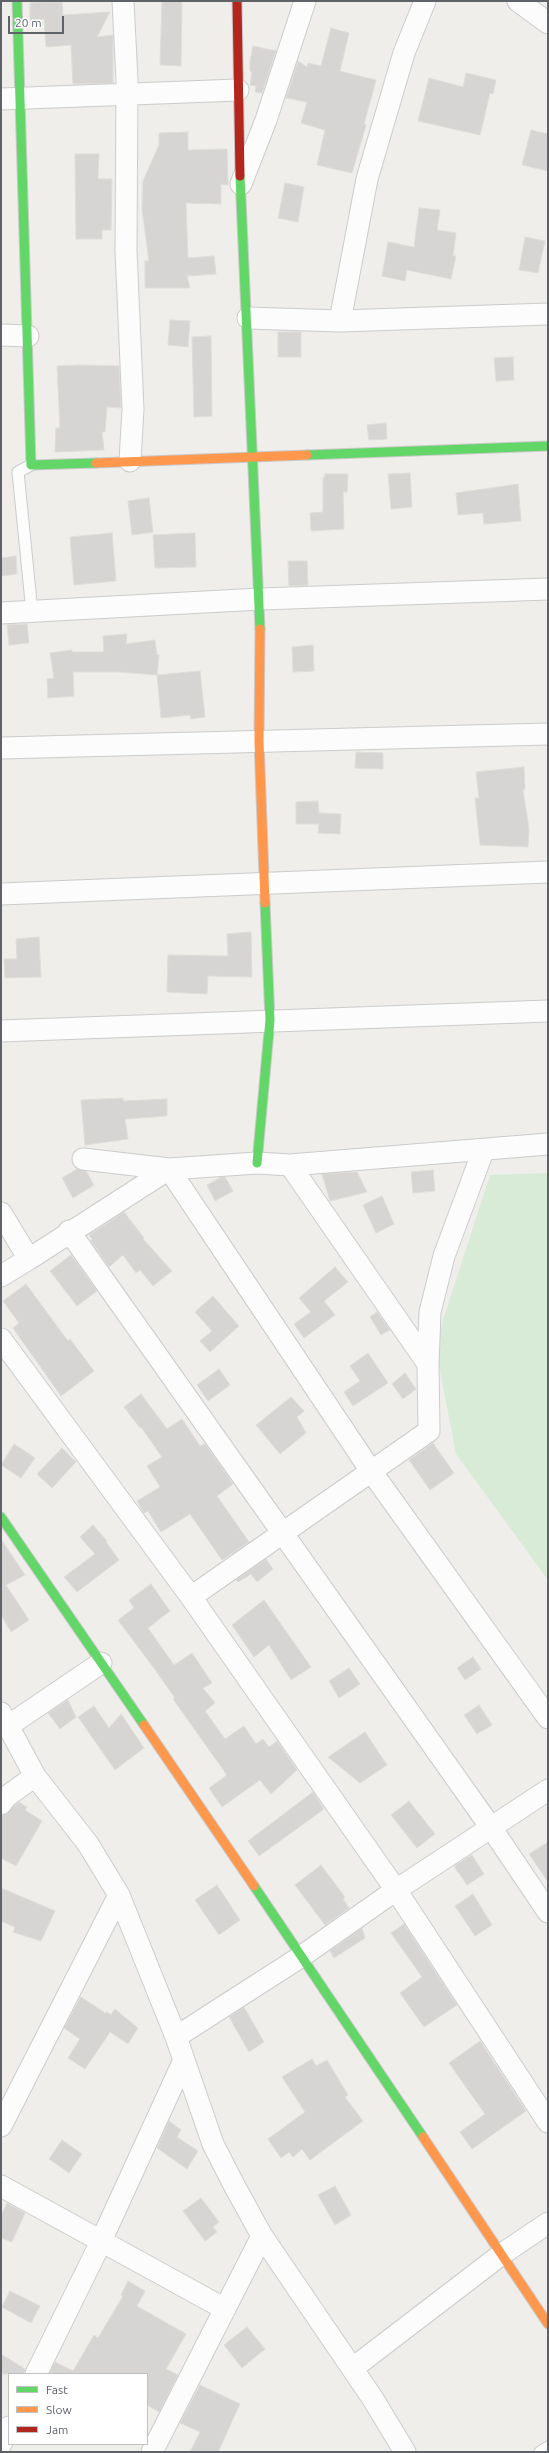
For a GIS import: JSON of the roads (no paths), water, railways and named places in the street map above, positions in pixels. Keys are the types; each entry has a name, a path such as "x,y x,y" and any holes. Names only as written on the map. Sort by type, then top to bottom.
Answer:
{"street":[{"path":"17,1 10,99 28,336 31,465 548,446"},
{"path":"123,1 127,94 126,251 133,409 130,461"},
{"path":"237,1 241,184 255,457 260,600 259,740 270,1020 257,1163"},
{"path":"241,184 266,120 305,1"},
{"path":"340,321 367,179 404,53 426,1"},
{"path":"518,1 548,23"},
{"path":"10,99 238,90"},
{"path":"248,318 340,321 548,314"},
{"path":"1,335 28,336"},
{"path":"1,613 260,600 548,589"},
{"path":"1,748 259,740 548,734"},
{"path":"1,894 548,872"},
{"path":"1,1031 548,1011"},
{"path":"82,1159 169,1169 257,1163 290,1165 483,1151 548,1144"},
{"path":"191,1597 429,1431 428,1364 430,1312 444,1256 483,1151"},
{"path":"290,1165 428,1364"},
{"path":"1,1276 69,1231 169,1169"},
{"path":"169,1169 371,1471 548,1718"},
{"path":"1,1213 29,1258"},
{"path":"69,1231 492,1828 548,1912"},
{"path":"1,1339 191,1597 396,1890 548,2122"},
{"path":"1,1517 302,1956 548,2324"},
{"path":"101,1663 5,1720 35,1776 88,1844 119,1895 176,2037 214,2144 262,2236 373,2398 404,2452"},
{"path":"1,1804 6,1797 35,1776"},
{"path":"176,2037 302,1956 396,1890 548,1790"},
{"path":"1,2126 119,1895"},
{"path":"36,2373 102,2239 184,2060"},
{"path":"1,2186 102,2239 225,2309"},
{"path":"353,2368 502,2254 548,2223"},
{"path":"152,2452 262,2236"},
{"path":"1,2444 8,2430"}],"lane":[{"path":"31,465 18,472 32,612"},
{"path":"540,2452 548,2447"}]}
